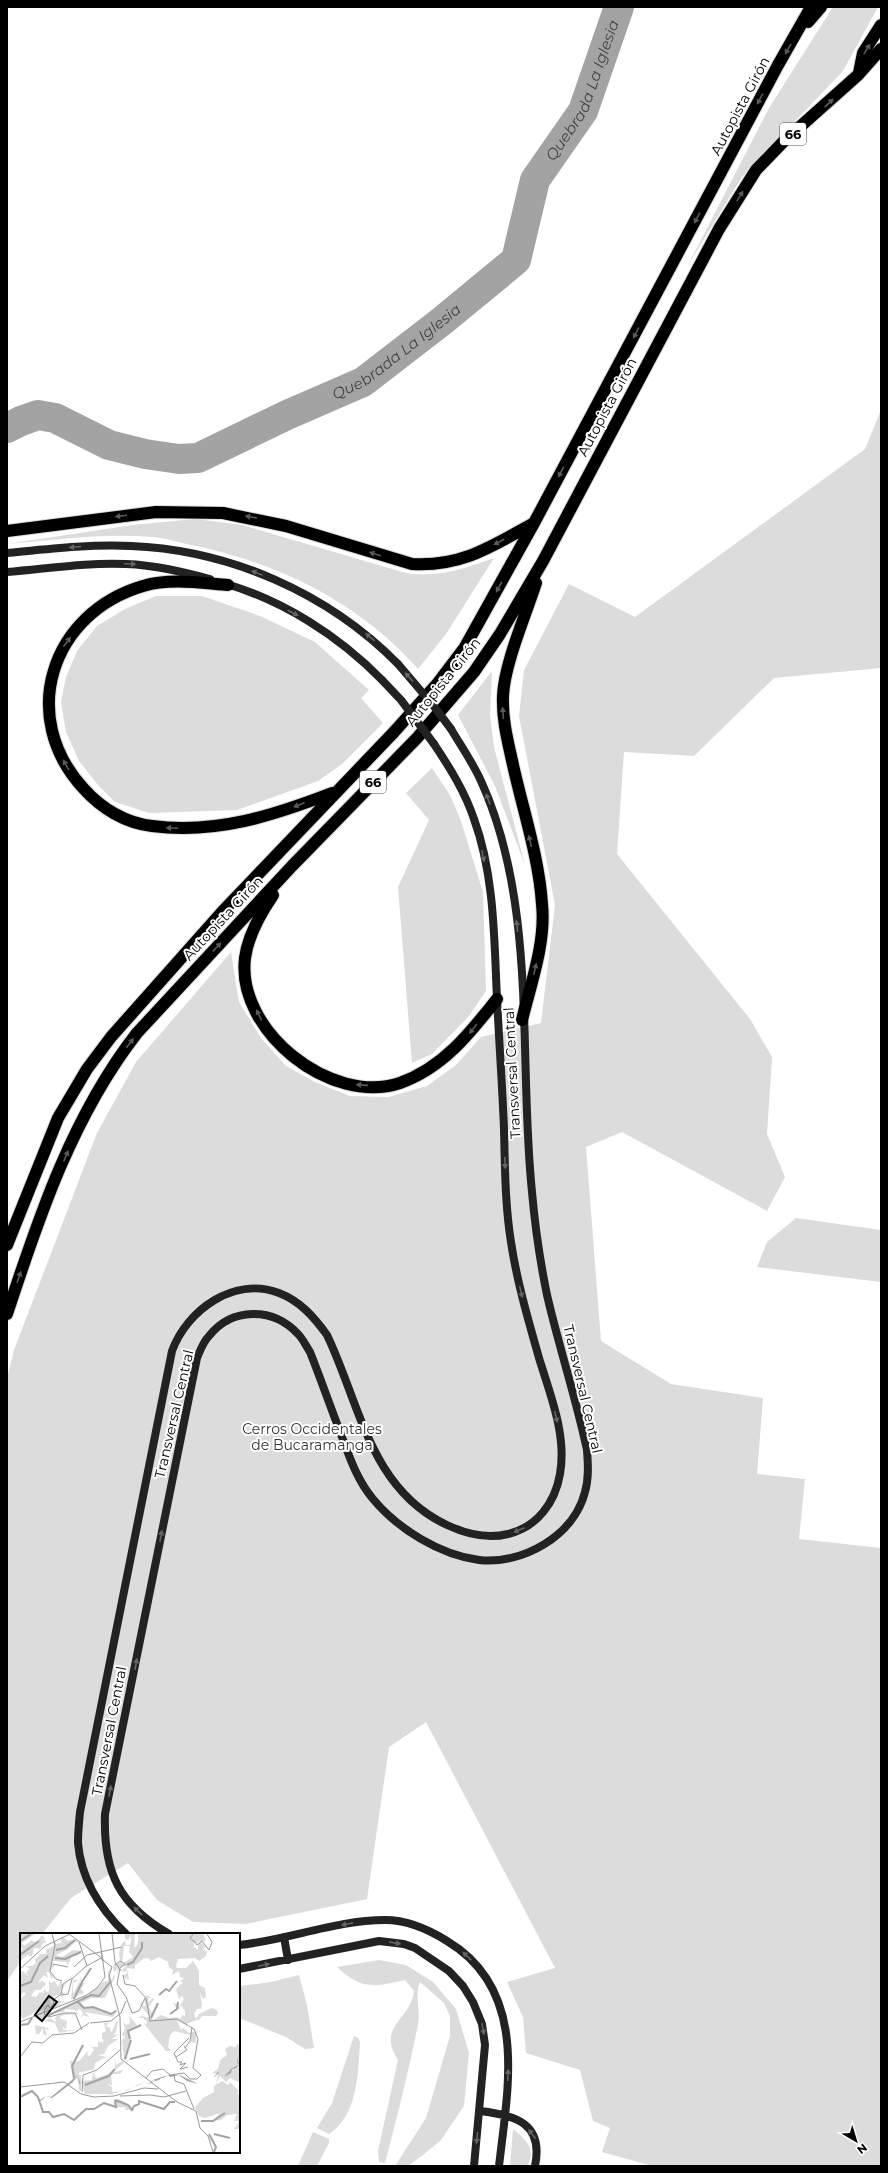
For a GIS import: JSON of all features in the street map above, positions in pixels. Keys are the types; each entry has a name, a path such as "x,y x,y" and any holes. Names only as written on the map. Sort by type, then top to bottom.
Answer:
{"highway":[{"name":"Autopista Girón","path":"7,1245 58,1118 87,1069 135,1008 335,792 394,732 452,665 475,630 811,7"},
{"path":"797,32 821,7"},
{"path":"858,75 863,53 881,25"},
{"name":"Autopista Girón","path":"7,1314 44,1209 84,1115 103,1081 137,1033 292,866 417,738 462,688 500,634 543,561 719,229 756,170 858,75 881,49"},
{"path":"7,531 156,512 223,513 286,526 412,564 434,565 457,560 487,549 534,523"},
{"path":"522,1020 536,962 542,929 542,904 539,879 505,729 503,694 506,676 543,561"},
{"path":"228,585 176,582 144,585 107,603 81,624 60,653 54,668 49,694 50,721 57,747 66,766 94,800 108,811 124,819 150,826 212,827 244,823 286,810 335,792"},
{"path":"292,866 266,906 252,932 245,959 250,996 260,1018 274,1039 297,1060 334,1080 358,1085 382,1086 399,1083 427,1070 451,1053 465,1039 497,999"}],"main road":[{"name":"Transversal Central","path":"7,553 77,546 125,546 161,549 216,558 280,582 343,617 380,646 398,664 433,705 451,729 481,781 504,849 517,923 531,1191 540,1260 551,1312 587,1450 588,1473 585,1492 577,1510 564,1528 548,1542 529,1553 508,1559 479,1560 460,1556 415,1535 392,1518 373,1499 358,1478 310,1352 299,1334 285,1322 269,1314 257,1313 241,1315 224,1322 209,1336 197,1358 105,1814 104,1838 108,1860 116,1883 131,1904 150,1922 168,1933"},
{"name":"Transversal Central","path":"7,572 103,564 125,564 167,569 228,585 276,604 318,627 366,664 401,700 434,744 466,799 480,842 492,913 506,1201 521,1295 557,1419 561,1449 561,1470 557,1488 548,1507 534,1522 518,1531 501,1536 477,1535 458,1530 437,1521 420,1511 386,1472 374,1452 327,1335 316,1319 305,1308 279,1293 264,1289 248,1289 218,1298 197,1313 184,1327 172,1351 80,1812 78,1843 88,1881 98,1901 112,1920 125,1933"},
{"path":"240,1945 354,1923 385,1920 400,1921 419,1926 440,1936 466,1955 477,1967 496,1994 506,2022 508,2062 505,2114 499,2166"},
{"path":"284,1937 288,1960"},
{"path":"240,1969 288,1960 363,1943 391,1942 415,1948 449,1971 463,1986 473,2002 482,2024 485,2045 474,2166"},
{"path":"480,2111 505,2114 516,2119 529,2129 537,2140 535,2166"}],"green space":[{"path":"833,7 878,7 843,71 742,177 687,267 769,108"},
{"name":"Cerros Occidentales de Bucaramanga","path":"881,410 881,668 774,678 694,756 624,752 617,854 750,1019 772,1057 767,1134 785,1177 767,1211 622,1132 586,1147 601,1341 671,1384 763,1398 757,1474 805,1479 799,1539 881,1548 881,2166 652,2166 602,2152 610,2128 593,2121 580,2070 526,2053 523,2017 507,1982 555,1968 426,1722 389,1747 367,1899 246,1924 193,1922 157,1900 128,1863 71,1898 43,1933 20,1933 20,1962 7,1981 7,1378 14,1350 97,1133 136,1062 231,952 239,1002 261,1038 286,1066 315,1082 350,1096 388,1097 427,1086 456,1065 481,1037 541,1023 555,905 519,716 524,670 569,584 635,617 865,449"},
{"path":"196,519 242,525 406,573 429,574 451,572 494,558 446,634 418,669 395,645 370,624 315,588 285,574 223,552 162,538 134,536 80,538 7,544 132,525"},
{"path":"156,596 202,596 260,616 315,642 369,690 361,698 383,723 342,764 318,781 237,810 149,813 115,802 98,785 79,761 66,732 61,702 66,677 77,651 97,626 125,609"},
{"path":"492,671 490,715 494,747 525,865 495,786 458,715"},
{"path":"432,768 450,795 461,821 483,892 486,991 469,1016 432,1054 412,1063 398,887 429,820 406,793"},
{"path":"796,1218 881,1230 881,1282 757,1267 767,1242"},
{"path":"379,1960 406,1965 433,1982 456,2009 469,2053 464,2106 441,2140 408,2166 395,2166 426,2118 450,2036 450,2016 444,2003 420,1982 418,1987 419,2019 407,2077 385,2163 379,2162 378,2151 398,2060 392,2048 391,2039 393,2031 412,2001 414,1991 405,1980 377,1985 361,1983 354,1980 337,1967"},
{"path":"299,1975 307,2005 314,2048 305,2049 286,2037 240,2018 240,1986 271,1982"},
{"path":"354,2036 358,2038 360,2042 355,2092 346,2116 339,2126 329,2134 317,2128 332,2103"},
{"path":"513,2129 529,2145 531,2155 527,2166 510,2166"},
{"path":"313,2132 329,2139 329,2143 317,2166 298,2166"}],"waterway":[{"name":"Quebrada La Iglesia","path":"7,428 38,415 55,418 109,445 145,454 179,459 198,458 287,415 363,382 442,321 516,260 535,180 583,111 619,7"}]}
